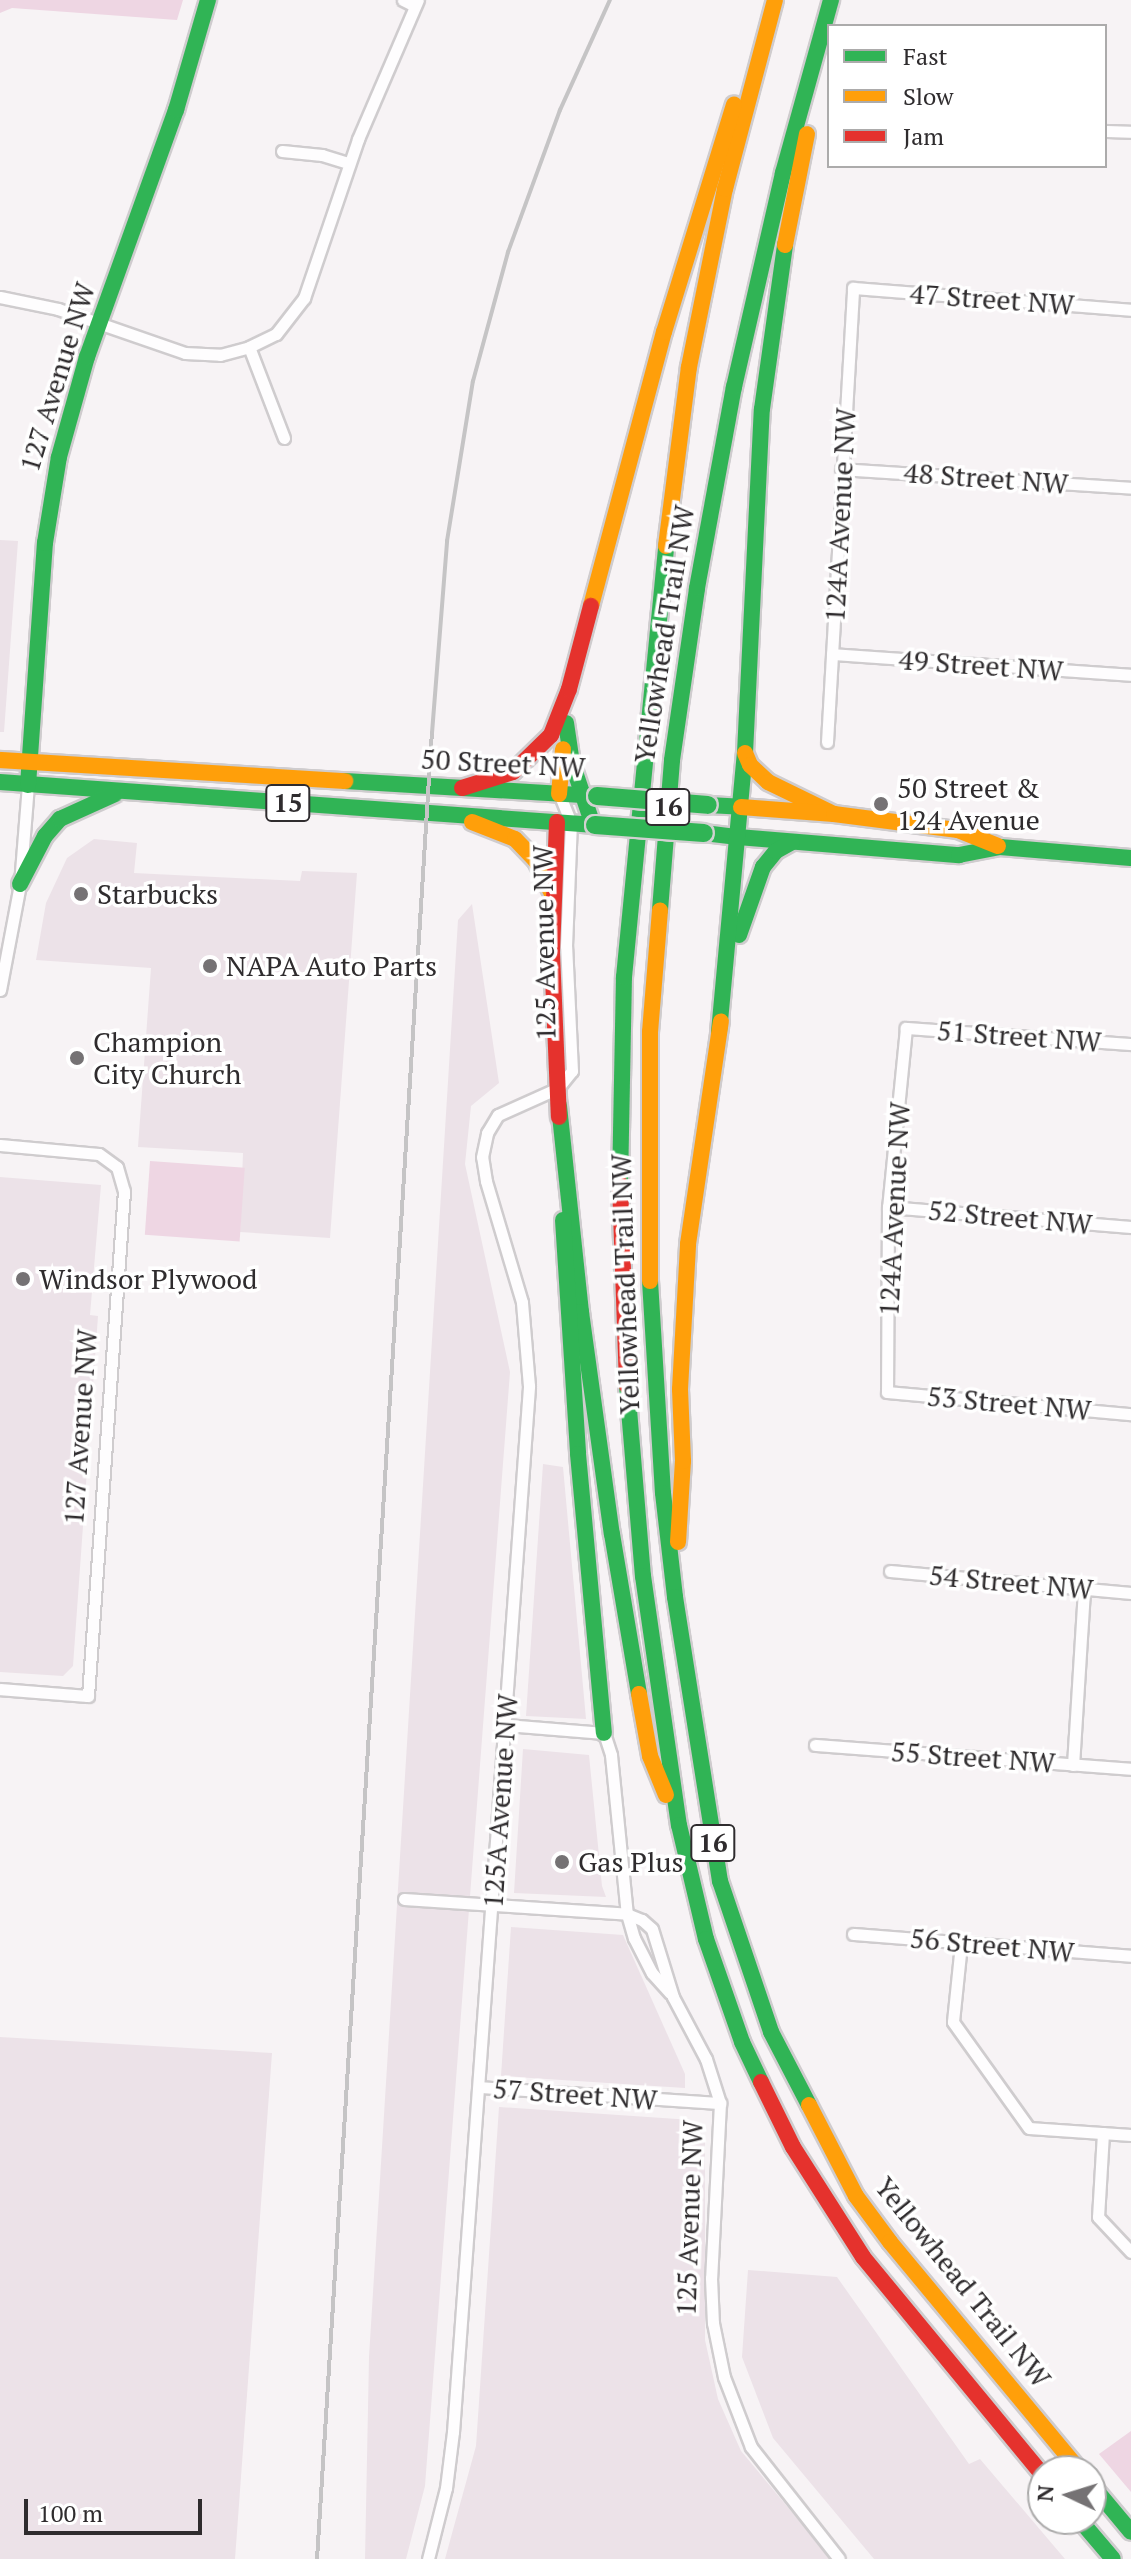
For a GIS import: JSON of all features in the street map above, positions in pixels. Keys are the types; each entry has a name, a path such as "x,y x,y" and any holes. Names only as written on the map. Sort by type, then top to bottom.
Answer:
{"main road":[{"name":"127 Avenue NW","path":"28,785 52,494 67,422 185,81 208,0"},
{"path":"462,788 513,772 551,735 569,689 664,332 725,130 773,0"},
{"name":"Yellowhead Trail NW","path":"773,0 725,189 689,367 658,604 624,977 620,1175 627,1396 643,1576 679,1825 706,1939 742,2042 793,2147 863,2257 1027,2456"},
{"name":"Yellowhead Trail NW","path":"831,0 783,173 734,387 697,588 671,775 650,1032 647,1217 655,1383 675,1597 720,1881 771,2032 856,2196 890,2242 1067,2455"},
{"path":"675,1597 683,1461 680,1389 688,1244 719,1032 741,807 758,479 769,340 777,283 815,96 822,30"},
{"path":"564,822 559,794 569,689"},
{"path":"566,723 589,795 594,825"},
{"path":"745,753 759,776 834,814"},
{"name":"50 Street NW","path":"0,760 589,795 834,814 958,830 1000,847"},
{"name":"50 Street NW","path":"0,782 564,822 959,855 1000,847 1131,858"},
{"path":"20,884 45,836 60,819 81,806 122,791"},
{"path":"455,815 515,839 536,861 552,894"},
{"name":"125 Avenue NW","path":"559,1097 552,894 564,822"},
{"path":"719,1032 739,934 755,884 769,858 792,842"},
{"path":"559,1097 581,1312 612,1534 650,1756 679,1825"},
{"path":"559,1097 563,1249 576,1439 604,1733"},
{"path":"1107,2503 1131,2532"},
{"path":"1092,2535 1110,2559"}],"street":[{"path":"0,297 47,306 185,353 220,355 249,347 276,334 299,307 349,163 417,3 403,0"},
{"path":"1107,131 1131,132"},
{"path":"282,151 322,155 349,163"},
{"name":"47 Street NW","path":"853,288 1131,310"},
{"name":"124A Avenue NW","path":"827,742 853,288"},
{"path":"249,347 284,438"},
{"name":"48 Street NW","path":"841,469 1131,488"},
{"name":"49 Street NW","path":"832,654 1131,675"},
{"path":"0,990 20,884 28,785"},
{"name":"125 Avenue NW","path":"559,1097 573,1064 566,946 564,822"},
{"name":"124A Avenue NW","path":"887,1392 888,1207 906,1028"},
{"name":"51 Street NW","path":"906,1028 1131,1044"},
{"name":"125A Avenue NW","path":"428,2559 450,2460 506,1725 529,1355 522,1302 486,1181 482,1157 487,1133 498,1115 559,1097"},
{"name":"127 Avenue NW","path":"0,1145 92,1152 115,1163 124,1184 88,1696 0,1689"},
{"name":"52 Street NW","path":"888,1207 1131,1227"},
{"name":"53 Street NW","path":"887,1392 1131,1414"},
{"name":"54 Street NW","path":"890,1571 1131,1593"},
{"path":"1073,1765 1084,1589"},
{"path":"506,1725 604,1733"},
{"name":"125 Avenue NW","path":"604,1733 611,1755 627,1914 634,1938 652,1973 673,1997"},
{"name":"55 Street NW","path":"815,1745 1131,1769"},
{"path":"404,1899 627,1914"},
{"name":"125 Avenue NW","path":"627,1914 642,1920 652,1929 673,1997 706,2059 720,2103 711,2278 713,2323 721,2364 751,2447 839,2559"},
{"name":"56 Street NW","path":"853,1934 1131,1956"},
{"path":"961,1944 953,2022 1029,2128 1131,2135"},
{"name":"57 Street NW","path":"479,2087 720,2103"},
{"path":"1103,2133 1098,2217 1131,2252"}],"shaded area":[{"path":"0,0 183,0 177,20 12,8 0,13"},
{"path":"0,540 18,541 4,732 0,732"},
{"path":"94,839 137,843 134,873 300,881 302,871 357,873 330,1238 240,1232 243,1153 138,1147 151,968 36,960 46,903 67,858"},
{"path":"472,904 499,1083 471,1106 465,1164 510,1372 425,2486 406,2559 365,2559 369,2357 458,920"},
{"path":"150,1161 245,1168 240,1241 145,1235"},
{"path":"0,1177 101,1185 90,1315 98,1316 73,1666 63,1676 0,1672"},
{"path":"543,1464 563,1467 586,1719 526,1716"},
{"path":"523,1749 589,1755 602,1886 606,1897 514,1893"},
{"path":"511,1927 623,1935 685,2074 685,2088 501,2076"},
{"path":"0,2037 272,2053 235,2559 0,2559"},
{"path":"499,2107 692,2120 705,2138 705,2340 718,2399 741,2451 831,2559 445,2559 476,2446"},
{"path":"748,2270 837,2277 969,2464 980,2459 1027,2514 1027,2535 1045,2535 1065,2559 874,2559 773,2438 742,2357"},
{"path":"1131,2431 1131,2492 1107,2464 1107,2455 1099,2454"}],"railway":[{"path":"317,2559 432,733 447,541 473,381 508,252 560,110 610,0"}],"traffic: fast":[{"path":"28,785 45,543 59,457 87,357 176,110 208,0"},
{"path":"660,910 672,760 697,588 734,387 783,173 831,0"},
{"path":"719,1032 745,753 762,409 785,245"},
{"path":"620,1184 624,977 666,546"},
{"path":"566,723 572,763 593,825"},
{"path":"345,781 596,796"},
{"path":"0,782 595,825"},
{"path":"20,884 45,836 60,819 115,794"},
{"path":"597,796 708,805"},
{"path":"708,805 741,807"},
{"path":"595,825 704,833"},
{"path":"704,833 738,837"},
{"path":"738,837 959,855 1000,847 1131,858"},
{"path":"739,935 763,867 776,851 792,842"},
{"path":"559,1106 581,1312 612,1534 639,1694"},
{"path":"563,1220 578,1454 604,1733"},
{"path":"650,1281 663,1493 675,1597 720,1881 771,2032 809,2105"},
{"path":"627,1386 643,1576 679,1825 706,1939 742,2042 761,2082"},
{"path":"1107,2503 1131,2532"},
{"path":"1093,2535 1113,2559"}],"traffic: slow":[{"path":"666,546 689,367 725,189 775,0"},
{"path":"591,606 664,332 734,105"},
{"path":"785,245 807,134"},
{"path":"559,794 563,749"},
{"path":"745,753 750,765 768,782 834,814"},
{"path":"0,760 345,781"},
{"path":"741,807 834,814 958,830 998,846"},
{"path":"472,822 515,839 536,861 552,894"},
{"path":"650,1281 650,1032 660,910"},
{"path":"678,1542 683,1461 680,1389 688,1244 721,1021"},
{"path":"639,1694 650,1756 666,1795"},
{"path":"809,2105 856,2196 890,2242 1067,2455"}],"traffic: jam":[{"path":"462,788 513,772 551,735 569,689 591,606"},
{"path":"557,822 552,953 559,1117"},
{"path":"620,1184 627,1386"},
{"path":"761,2082 793,2147 863,2257 1027,2456"}],"place":[{"name":"50 Street & 124 Avenue","path":"881,804"},
{"name":"Starbucks","path":"81,894"},
{"name":"NAPA Auto Parts","path":"210,966"},
{"name":"Champion City Church","path":"77,1058"},
{"name":"Windsor Plywood","path":"23,1279"},
{"name":"Gas Plus","path":"562,1862"}]}
